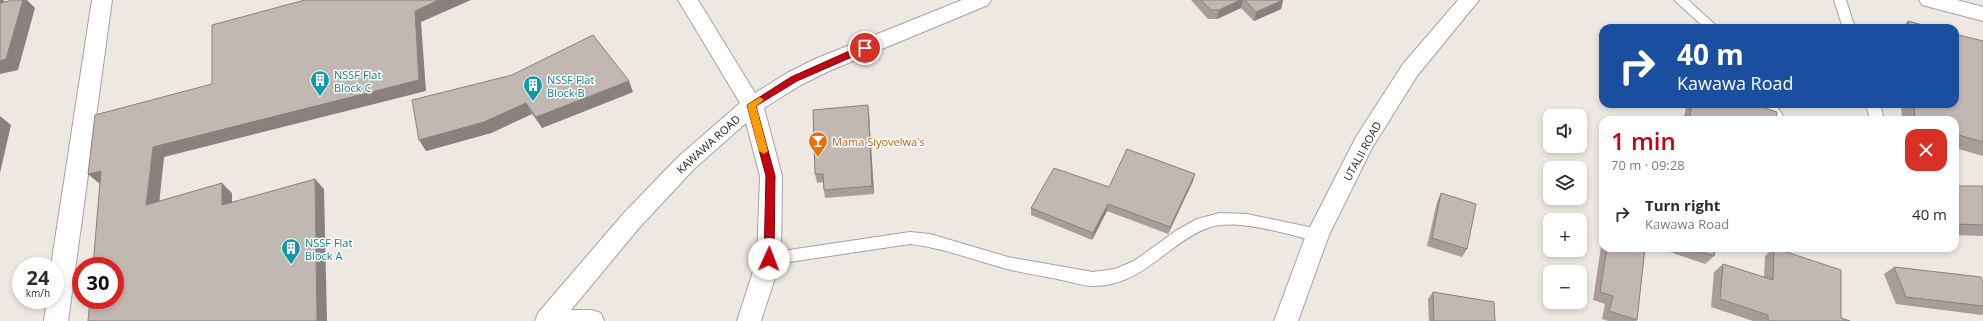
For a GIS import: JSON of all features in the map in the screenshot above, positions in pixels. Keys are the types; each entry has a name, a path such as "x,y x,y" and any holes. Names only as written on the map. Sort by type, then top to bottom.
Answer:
{"street":[{"path":"56,321 102,0"},
{"path":"688,0 752,105 771,176 769,259 749,321"},
{"name":"KAWAWA ROAD","path":"548,321 631,221 686,163 752,105 794,79 822,65 981,0"},
{"name":"UTALII ROAD","path":"1286,321 1318,235 1364,143 1410,70 1469,0"},
{"path":"1929,0 1983,14"},
{"path":"548,321 592,321"}],"lane":[{"path":"1680,0 1708,24"},
{"path":"1840,0 1848,24"},
{"path":"769,259 910,238 930,240 1008,263 1093,279 1116,275 1139,266 1182,234 1202,223 1220,219 1247,220 1318,235"}],"building":[{"path":"13,0 23,0 6,59 0,61 0,3"},
{"path":"305,0 439,0 415,11 419,80 153,147 146,205 222,183 222,205 315,179 317,321 88,321 89,309 124,309 124,257 94,257 101,171 88,174 95,115 212,84 212,25"},
{"path":"1201,0 1240,0 1219,10 1211,10"},
{"path":"1245,0 1283,0 1256,12"},
{"path":"1908,21 1919,24 1908,24"},
{"name":"NSSF Flat Block B","path":"593,35 629,81 536,117 526,103 484,122 419,140 412,100 512,75"},
{"path":"1959,35 1983,41 1983,142 1959,135 1959,116 1915,116 1914,108 1959,108"},
{"path":"868,105 872,186 824,190 823,174 815,174 813,110"},
{"path":"1691,108 1765,108 1777,112 1776,116 1690,116"},
{"path":"1127,149 1195,174 1170,227 1108,204 1093,233 1031,208 1054,168 1109,187"},
{"path":"1959,186 1983,186 1983,225 1959,224"},
{"path":"1441,193 1476,204 1467,249 1432,238"},
{"path":"1606,252 1645,252 1637,320 1609,311 1613,296 1600,292"},
{"path":"1702,252 1714,252 1714,256"},
{"path":"1774,252 1786,252 1841,270 1841,318 1850,321 1768,321 1768,315 1720,299 1723,264 1773,280"},
{"path":"1894,267 1981,277 1983,282 1983,306 1906,297"},
{"path":"1433,292 1494,302 1495,321 1434,321"}],"slow traffic":[{"path":"760,100 752,105 764,151"}],"place":[{"name":"NSSF Flat Block C","path":"320,97"},
{"name":"NSSF Flat Block B","path":"533,102"},
{"name":"Mama Siyovelwa's","path":"818,158"},
{"name":"NSSF Flat Block A","path":"291,265"}],"route":[{"path":"769,259 771,176 752,105 794,79 822,65 865,48"}]}
